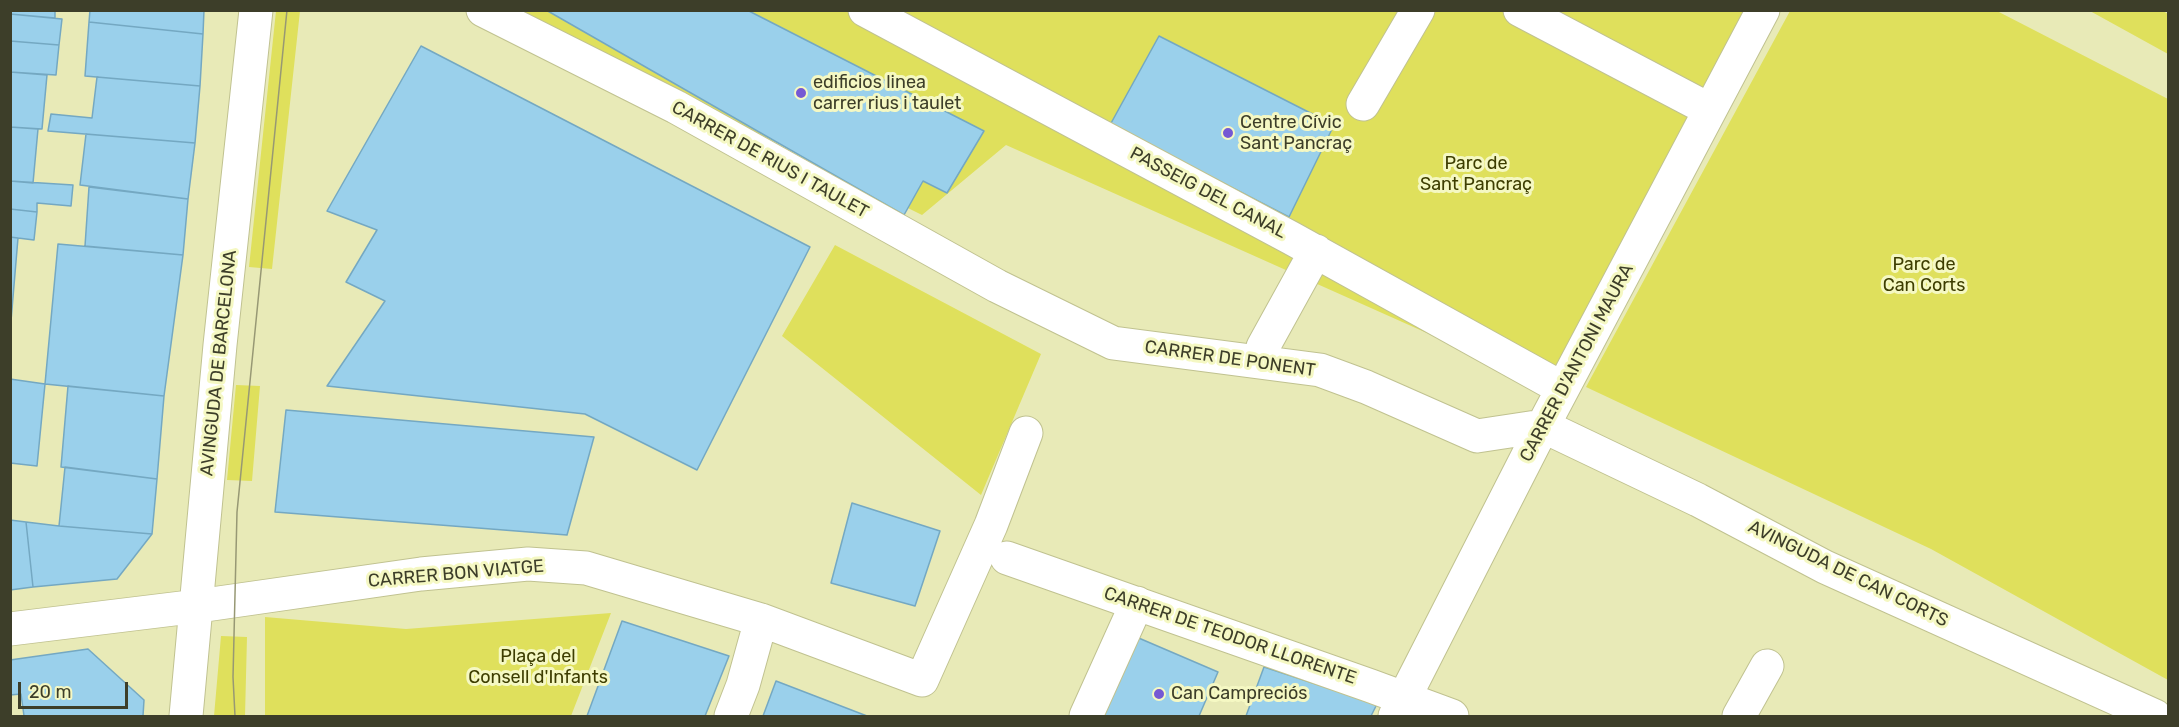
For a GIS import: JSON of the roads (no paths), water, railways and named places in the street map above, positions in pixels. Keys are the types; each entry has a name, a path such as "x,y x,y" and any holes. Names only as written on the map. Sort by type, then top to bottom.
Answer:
{"street":[{"name":"AVINGUDA DE BARCELONA","path":"186,717 198,606 220,345 256,10"},
{"name":"CARRER DE RIUS I TAULET","path":"483,10 676,107 997,286 1054,315"},
{"name":"PASSEIG DEL CANAL","path":"865,10 1316,252 1549,381"},
{"path":"1363,104 1418,10"},
{"path":"1520,10 1710,110"},
{"name":"CARRER D'ANTONI MAURA","path":"1399,707 1543,426 1763,10"},
{"path":"1263,347 1316,252"},
{"name":"CARRER DE PONENT","path":"1054,315 1113,343 1320,370 1366,387 1477,436 1543,426"},
{"name":"AVINGUDA DE CAN CORTS","path":"1543,426 1698,500 1825,567 2155,717"},
{"name":"CARRER BON VIATGE","path":"10,629 198,606 421,574 528,564 586,568 761,620 922,680 991,525 1026,433"},
{"name":"CARRER DE TEODOR LLORENTE","path":"1007,558 1137,603 1399,707 1452,717"},
{"path":"1086,717 1137,603"},
{"path":"731,717 761,620"},
{"path":"1739,717 1767,666"}],"tram line":[{"path":"235,716 233,677 237,512 287,10"}],"place":[{"name":"edificios linea carrer rius i taulet","path":"801,93"},
{"name":"Centre Cívic Sant Pancraç","path":"1228,133"},
{"name":"Can Campreciós","path":"1159,694"}],"park label":[{"name":"Parc de Sant Pancraç","path":"1476,174"},
{"name":"Parc de Can Corts","path":"1924,275"},
{"name":"Plaça del Consell d'Infants","path":"538,667"}]}
